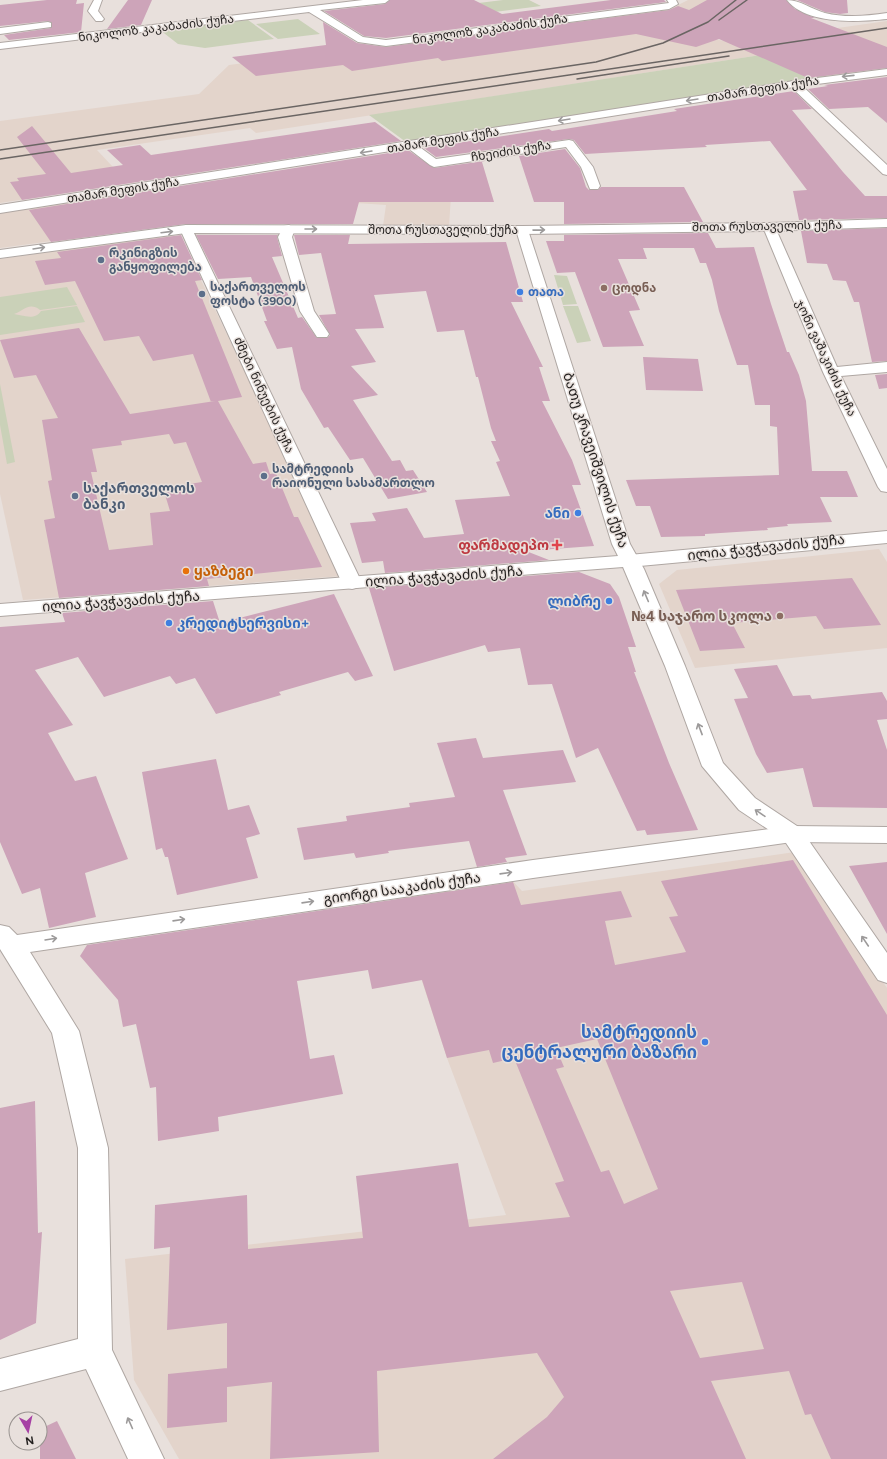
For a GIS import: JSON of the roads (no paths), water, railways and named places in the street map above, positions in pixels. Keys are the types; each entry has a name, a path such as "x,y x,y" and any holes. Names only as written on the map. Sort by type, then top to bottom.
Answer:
{"street":[{"path":"98,0 93,11 99,19"},
{"name":"ნიკოლოზ კაკაბაძის ქუჩა","path":"0,46 385,0"},
{"name":"ნიკოლოზ კაკაბაძის ქუჩა","path":"311,9 361,40 386,43 669,6 674,4 672,0"},
{"path":"791,0 806,10 824,16 845,20 887,16"},
{"path":"0,31 61,24"},
{"name":"თამარ მეფის ქუჩა","path":"0,209 794,84 887,72"},
{"path":"794,84 887,172"},
{"name":"ჩხეიძის ქუჩა","path":"410,145 434,163 568,143 587,167 594,186"},
{"name":"შოთა რუსთაველის ქუჩა","path":"0,254 186,229 522,230 769,227 887,223"},
{"name":"ჯონი ვაშაკიძის ქუჩა","path":"769,227 831,372 887,487"},
{"name":"ძმები ნინუების ქუჩა","path":"186,229 352,583"},
{"path":"289,229 285,237 307,311 322,334"},
{"name":"ბათუ კრავეიშვილის ქუჩა","path":"522,230 621,544 676,666 713,766 747,804 792,834"},
{"path":"831,372 887,367"},
{"name":"ილია ჭავჭავაძის ქუჩა","path":"1,607 352,583 629,561 887,537"},
{"path":"792,834 887,973"},
{"name":"გიორგი სააკაძის ქუჩა","path":"6,940 792,834 887,835"},
{"path":"6,940 65,1031 93,1148 95,1351 146,1459"},
{"path":"0,1375 95,1351"}],"railway":[{"path":"0,150 596,62 663,43 708,22 736,0"},
{"path":"719,20 747,0"},
{"path":"0,159 887,28"},
{"path":"577,79 729,56"}],"place":[{"name":"რკინიგზის განყოფილება","path":"101,260"},
{"name":"ცოდნა","path":"604,288"},
{"name":"თათა","path":"520,292"},
{"name":"საქართველოს ფოსტა (3900)","path":"202,294"},
{"name":"სამტრედიის რაიონული სასამართლო","path":"264,476"},
{"name":"საქართველოს ბანკი","path":"75,496"},
{"name":"ანი","path":"578,513"},
{"name":"ფარმადეპო","path":"557,545"},
{"name":"ყაზბეგი","path":"186,571"},
{"name":"ლიბრე","path":"609,601"},
{"name":"№4 საჯარო სკოლა","path":"780,616"},
{"name":"კრედიტსერვისი+","path":"169,623"},
{"name":"სამტრედიის ცენტრალური ბაზარი","path":"705,1042"}]}
